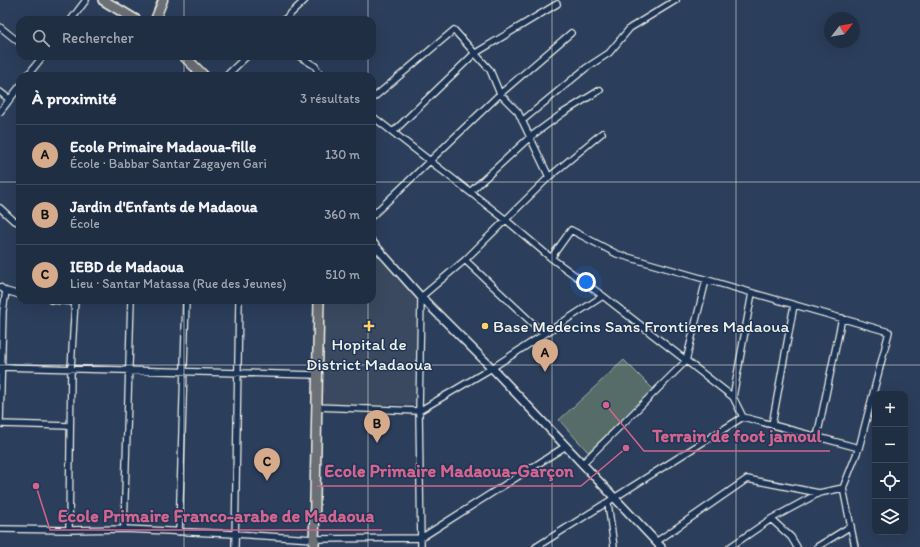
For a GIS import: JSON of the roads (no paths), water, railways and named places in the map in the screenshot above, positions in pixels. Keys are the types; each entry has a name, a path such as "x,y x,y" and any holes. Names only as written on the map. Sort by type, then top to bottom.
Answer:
{"highway":[{"path":"103,0 129,16"},
{"path":"188,60 200,72"},
{"path":"314,543 319,304"}],"main road":[{"path":"157,16 163,0"}],"street":[{"path":"74,16 86,0"},
{"path":"288,16 305,0"},
{"path":"522,121 586,68 609,53 630,28 676,0"},
{"path":"393,132 474,54 557,4"},
{"path":"0,27 16,40"},
{"path":"376,96 454,30 490,70 500,94 518,112 549,177"},
{"path":"376,212 500,94 571,33"},
{"path":"30,72 38,60"},
{"path":"230,72 243,60"},
{"path":"305,60 315,66 319,72"},
{"path":"470,192 530,137 563,113 600,90"},
{"path":"0,112 16,91"},
{"path":"0,92 9,99"},
{"path":"376,119 506,220 551,258 603,296 733,397 743,417"},
{"path":"421,547 419,411 421,297 465,260 549,177 602,133"},
{"path":"0,208 16,221"},
{"path":"551,258 571,230 617,254 889,332 859,448 843,488 855,547"},
{"path":"376,246 421,297 492,368 659,544 747,479 819,493"},
{"path":"465,260 544,334"},
{"path":"582,464 686,361 706,280"},
{"path":"0,286 6,291 16,294"},
{"path":"6,291 2,310 0,423 70,426"},
{"path":"733,397 752,293"},
{"path":"316,407 419,411 492,368 603,296"},
{"path":"69,530 71,369 75,304"},
{"path":"124,529 131,304"},
{"path":"179,532 186,304"},
{"path":"235,547 239,304"},
{"path":"772,425 794,305"},
{"path":"817,437 842,318"},
{"path":"1,367 317,375"},
{"path":"536,547 743,417 859,448"},
{"path":"0,529 124,529 235,534 314,543 421,538 566,446"},
{"path":"730,547 771,519 819,493 843,488"},
{"path":"608,503 614,547"},
{"path":"771,519 791,537 797,547"},
{"path":"817,547 850,526"}],"place":[{"name":"Hopital de District Madaoua","path":"369,326"},
{"name":"Base Medecins Sans Frontieres Madaoua","path":"485,326"},
{"name":"Ecole Primaire Madaoua-fille","path":"545,372"},
{"name":"Terrain de foot jamoul","path":"606,405"},
{"name":"Jardin d'Enfants de Madaoua","path":"377,443"},
{"name":"Ecole Primaire Madaoua-Garçon","path":"626,448"},
{"name":"IEBD de Madaoua","path":"267,481"},
{"name":"Ecole Primaire Franco-arabe de Madaoua","path":"36,486"}]}
